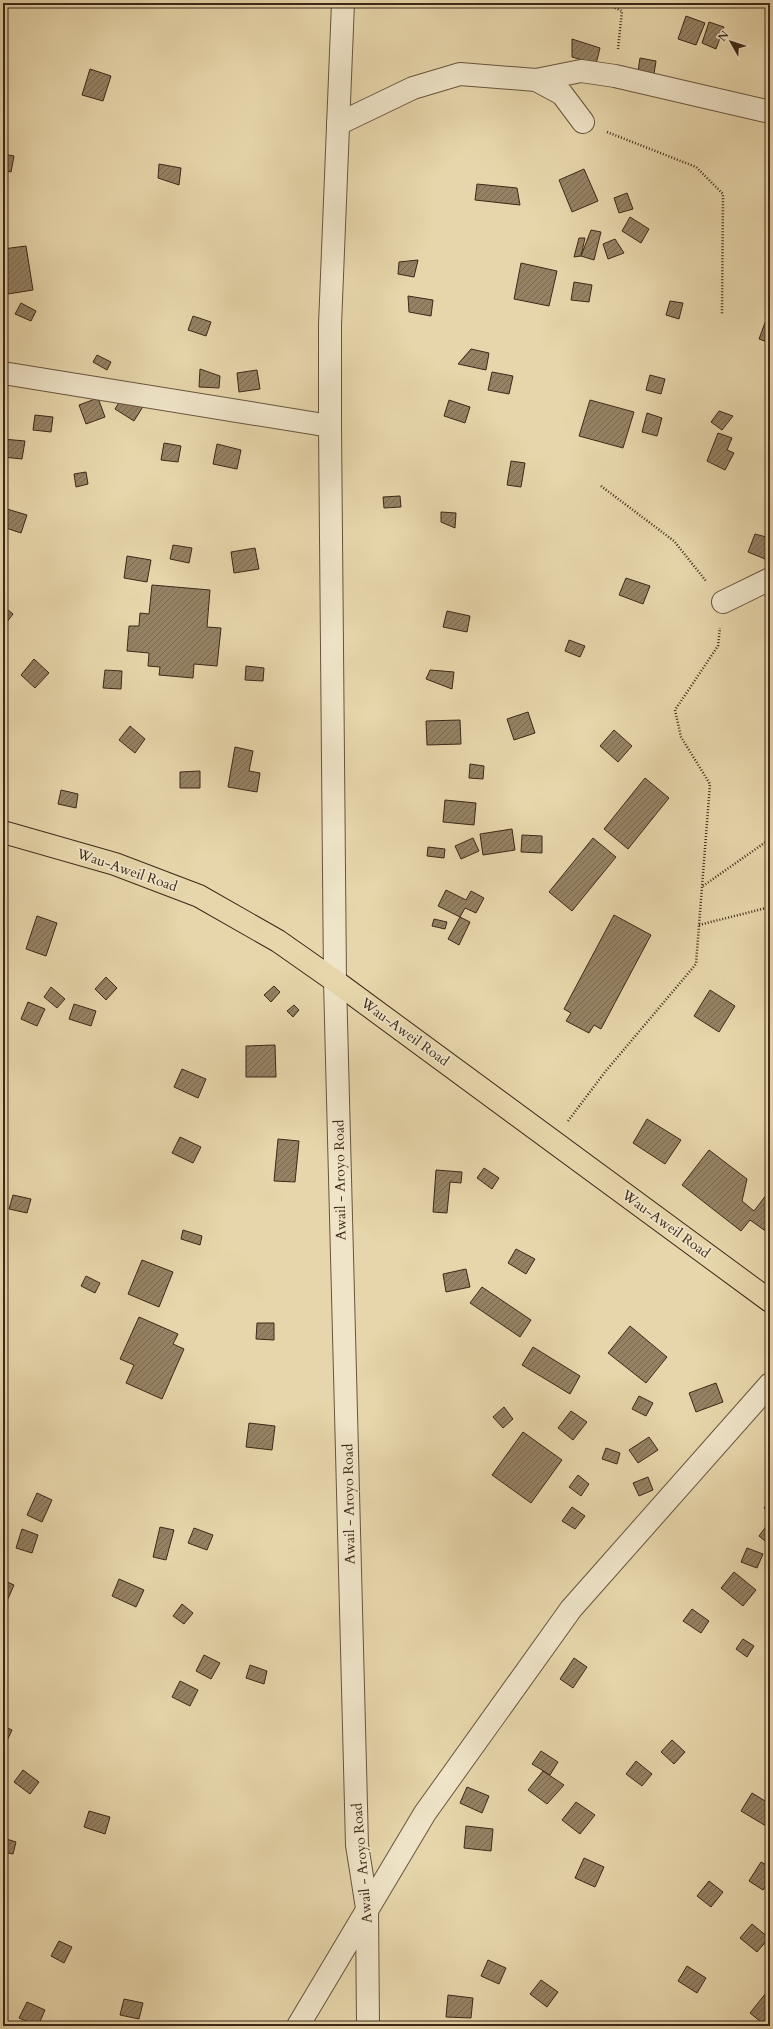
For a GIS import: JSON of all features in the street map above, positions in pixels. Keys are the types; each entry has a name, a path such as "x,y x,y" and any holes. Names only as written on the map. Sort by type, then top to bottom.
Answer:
{"main road":[{"name":"Wau-Aweil Road","path":"3,832 115,864 199,896 278,941 335,981 770,1301"}],"street":[{"name":"Awail - Aroyo Road","path":"343,3 330,325 335,981 357,1845 367,1908 368,2026"},
{"path":"338,124 413,88 460,74 536,80 581,72 615,76 770,112"},
{"path":"536,80 562,94 583,122"},
{"path":"3,373 330,426"},
{"path":"723,602 770,579"},
{"path":"298,2026 425,1813 572,1609 770,1384"}],"path":[{"path":"604,3 622,11 615,76"},
{"path":"583,122 696,167 723,194 722,315"},
{"path":"553,1141 606,1072 696,964 710,784 681,737 674,710 718,646 723,602 674,541 601,486"},
{"path":"702,887 770,839"},
{"path":"699,925 770,907"}],"building":[{"path":"686,16 705,23 696,45 678,39"},
{"path":"709,22 724,27 716,49 702,43"},
{"path":"572,39 600,48 596,64 572,57"},
{"path":"640,58 656,61 654,74 638,71"},
{"path":"90,69 111,76 103,101 82,95"},
{"path":"3,154 14,156 11,172 3,170"},
{"path":"159,164 181,168 179,185 158,178"},
{"path":"584,169 598,201 572,212 559,180"},
{"path":"477,184 517,188 520,205 475,200"},
{"path":"627,193 633,209 619,213 614,198"},
{"path":"630,217 649,229 641,243 622,231"},
{"path":"591,230 601,232 594,260 581,256"},
{"path":"579,238 585,238 581,256 574,257"},
{"path":"615,239 624,253 608,259 603,244"},
{"path":"26,246 33,290 8,294 3,263 3,249"},
{"path":"418,260 414,277 398,274 399,262"},
{"path":"521,263 557,271 549,306 514,299"},
{"path":"574,282 592,285 589,302 571,300"},
{"path":"408,296 433,300 431,316 409,312"},
{"path":"670,301 683,303 679,319 666,315"},
{"path":"21,303 36,311 31,321 15,314"},
{"path":"193,316 211,322 206,336 188,330"},
{"path":"766,320 770,321 770,343 759,339"},
{"path":"471,349 489,353 486,370 458,364"},
{"path":"97,355 111,362 107,370 93,362"},
{"path":"200,369 220,376 219,388 199,387"},
{"path":"257,370 260,389 239,392 237,373"},
{"path":"492,372 513,376 509,394 488,390"},
{"path":"650,375 665,379 661,394 646,390"},
{"path":"125,393 144,405 134,421 115,409"},
{"path":"98,398 105,417 86,424 79,405"},
{"path":"449,400 470,407 465,423 444,416"},
{"path":"590,400 634,412 623,448 579,436"},
{"path":"719,411 733,416 722,430 711,422"},
{"path":"647,413 662,418 657,436 642,432"},
{"path":"35,415 53,417 51,432 33,430"},
{"path":"718,433 732,438 727,450 734,453 725,470 707,461"},
{"path":"3,439 25,441 22,459 3,457"},
{"path":"164,443 181,446 178,462 161,460"},
{"path":"217,444 241,450 237,469 213,464"},
{"path":"511,461 525,463 521,487 507,485"},
{"path":"86,472 88,484 76,487 74,474"},
{"path":"400,496 401,507 384,508 383,497"},
{"path":"7,509 27,515 21,533 3,527"},
{"path":"441,512 456,513 455,528 441,522"},
{"path":"755,534 770,538 770,561 748,552"},
{"path":"173,545 192,548 189,563 170,559"},
{"path":"255,548 259,569 234,573 231,552"},
{"path":"127,556 151,560 147,582 124,578"},
{"path":"626,578 650,586 643,604 619,595"},
{"path":"152,585 210,590 207,627 221,628 217,666 194,664 193,678 159,675 160,667 148,666 149,653 127,651 129,626 139,626 140,613 149,614"},
{"path":"3,606 13,614 3,627"},
{"path":"447,611 470,616 467,632 443,627"},
{"path":"569,640 585,646 580,657 565,651"},
{"path":"34,659 49,673 35,688 21,675"},
{"path":"246,666 264,668 263,681 245,680"},
{"path":"105,670 122,671 121,689 103,688"},
{"path":"430,670 454,672 452,689 426,679"},
{"path":"528,712 535,733 514,740 507,719"},
{"path":"460,720 461,744 427,745 426,721"},
{"path":"130,726 145,739 135,753 119,740"},
{"path":"614,730 632,746 618,762 600,746"},
{"path":"235,747 253,751 249,771 260,773 257,792 228,787"},
{"path":"470,764 484,766 483,779 469,778"},
{"path":"200,771 200,788 180,788 180,772"},
{"path":"645,778 669,798 628,849 604,829"},
{"path":"61,790 78,794 76,808 58,804"},
{"path":"445,800 476,803 474,825 443,822"},
{"path":"512,829 515,850 483,855 480,834"},
{"path":"522,835 542,836 542,853 521,852"},
{"path":"473,838 479,851 461,859 455,846"},
{"path":"593,838 616,857 572,911 549,892"},
{"path":"428,847 445,849 444,858 427,856"},
{"path":"446,890 466,900 471,891 484,898 476,913 465,908 460,917 438,906"},
{"path":"614,915 651,935 601,1029 594,1025 589,1033 566,1021 571,1013 564,1009"},
{"path":"37,916 57,923 46,956 26,949"},
{"path":"460,917 470,922 459,945 448,939"},
{"path":"434,919 447,922 445,929 432,926"},
{"path":"106,977 117,988 106,1000 95,989"},
{"path":"274,986 280,992 271,1002 264,995"},
{"path":"51,987 65,999 57,1008 44,997"},
{"path":"710,990 735,1006 719,1032 694,1016"},
{"path":"28,1002 45,1009 37,1026 21,1019"},
{"path":"74,1004 96,1011 91,1026 69,1019"},
{"path":"294,1005 299,1010 293,1017 287,1011"},
{"path":"275,1045 276,1077 246,1077 246,1046"},
{"path":"182,1069 206,1079 198,1098 174,1087"},
{"path":"647,1119 681,1140 665,1164 633,1143"},
{"path":"180,1137 201,1147 193,1163 172,1153"},
{"path":"278,1139 299,1141 295,1182 274,1181"},
{"path":"709,1150 747,1179 742,1201 754,1211 770,1190 770,1228 767,1232 750,1220 741,1231 682,1185"},
{"path":"484,1168 499,1178 492,1189 477,1178"},
{"path":"436,1170 462,1172 461,1183 450,1182 447,1213 433,1212"},
{"path":"13,1195 31,1199 27,1213 9,1209"},
{"path":"183,1230 202,1236 200,1245 181,1239"},
{"path":"516,1249 535,1259 526,1274 508,1263"},
{"path":"142,1260 173,1272 159,1307 128,1294"},
{"path":"466,1269 470,1287 446,1292 443,1274"},
{"path":"86,1276 100,1283 95,1293 81,1286"},
{"path":"482,1287 531,1320 520,1337 470,1303"},
{"path":"139,1317 178,1334 173,1344 184,1349 162,1399 126,1383 134,1365 120,1359"},
{"path":"257,1323 274,1323 274,1340 256,1339"},
{"path":"630,1326 667,1357 646,1383 608,1353"},
{"path":"533,1347 580,1376 570,1394 522,1365"},
{"path":"716,1383 723,1402 696,1412 689,1393"},
{"path":"639,1396 653,1403 646,1416 632,1409"},
{"path":"504,1407 513,1419 503,1428 493,1417"},
{"path":"571,1411 587,1422 573,1440 558,1428"},
{"path":"249,1423 275,1426 272,1450 246,1447"},
{"path":"523,1432 562,1460 531,1503 492,1475"},
{"path":"649,1437 658,1450 638,1463 629,1450"},
{"path":"606,1448 620,1453 617,1464 602,1459"},
{"path":"578,1475 589,1484 581,1496 569,1487"},
{"path":"648,1477 653,1490 639,1496 633,1483"},
{"path":"37,1493 52,1500 42,1522 27,1515"},
{"path":"770,1500 770,1514 764,1508"},
{"path":"572,1507 585,1516 575,1529 562,1521"},
{"path":"770,1521 770,1545 759,1536"},
{"path":"160,1527 174,1530 166,1560 153,1557"},
{"path":"194,1528 213,1535 207,1550 188,1543"},
{"path":"22,1529 38,1535 32,1553 16,1548"},
{"path":"747,1548 763,1554 757,1568 741,1562"},
{"path":"734,1572 756,1590 743,1606 721,1588"},
{"path":"119,1579 144,1590 136,1607 112,1596"},
{"path":"3,1580 14,1585 7,1601 3,1599"},
{"path":"182,1604 193,1613 184,1624 173,1616"},
{"path":"692,1609 709,1621 701,1633 683,1621"},
{"path":"743,1639 754,1646 747,1657 736,1649"},
{"path":"204,1655 220,1663 211,1679 196,1671"},
{"path":"574,1658 587,1667 573,1688 560,1679"},
{"path":"250,1665 267,1671 264,1684 246,1678"},
{"path":"180,1681 198,1690 190,1706 172,1697"},
{"path":"3,1726 12,1730 5,1745 3,1744"},
{"path":"672,1740 685,1752 674,1764 661,1752"},
{"path":"541,1751 558,1762 550,1775 532,1764"},
{"path":"636,1761 652,1774 642,1786 626,1774"},
{"path":"23,1770 39,1782 30,1794 14,1782"},
{"path":"543,1771 564,1785 547,1804 528,1790"},
{"path":"467,1787 489,1796 482,1813 460,1803"},
{"path":"752,1793 770,1804 770,1820 766,1826 741,1811"},
{"path":"576,1802 595,1815 580,1834 562,1820"},
{"path":"89,1811 110,1817 105,1834 84,1827"},
{"path":"466,1826 493,1829 491,1851 464,1848"},
{"path":"3,1838 16,1842 13,1854 3,1852"},
{"path":"584,1858 604,1867 595,1887 575,1878"},
{"path":"761,1862 770,1867 770,1880 763,1890 749,1881"},
{"path":"709,1881 723,1892 711,1907 697,1896"},
{"path":"752,1924 769,1938 757,1952 740,1938"},
{"path":"59,1941 72,1947 64,1963 51,1956"},
{"path":"488,1960 506,1968 499,1984 481,1976"},
{"path":"687,1966 706,1978 697,1993 678,1981"},
{"path":"541,1980 558,1992 547,2007 530,1994"},
{"path":"770,1988 770,2026 766,2026 750,2013"},
{"path":"448,1995 473,1998 471,2018 446,2017"},
{"path":"124,1999 143,2003 139,2019 120,2015"},
{"path":"27,2002 45,2010 38,2026 19,2018"},
{"path":"545,2022 561,2026 544,2026"}]}
